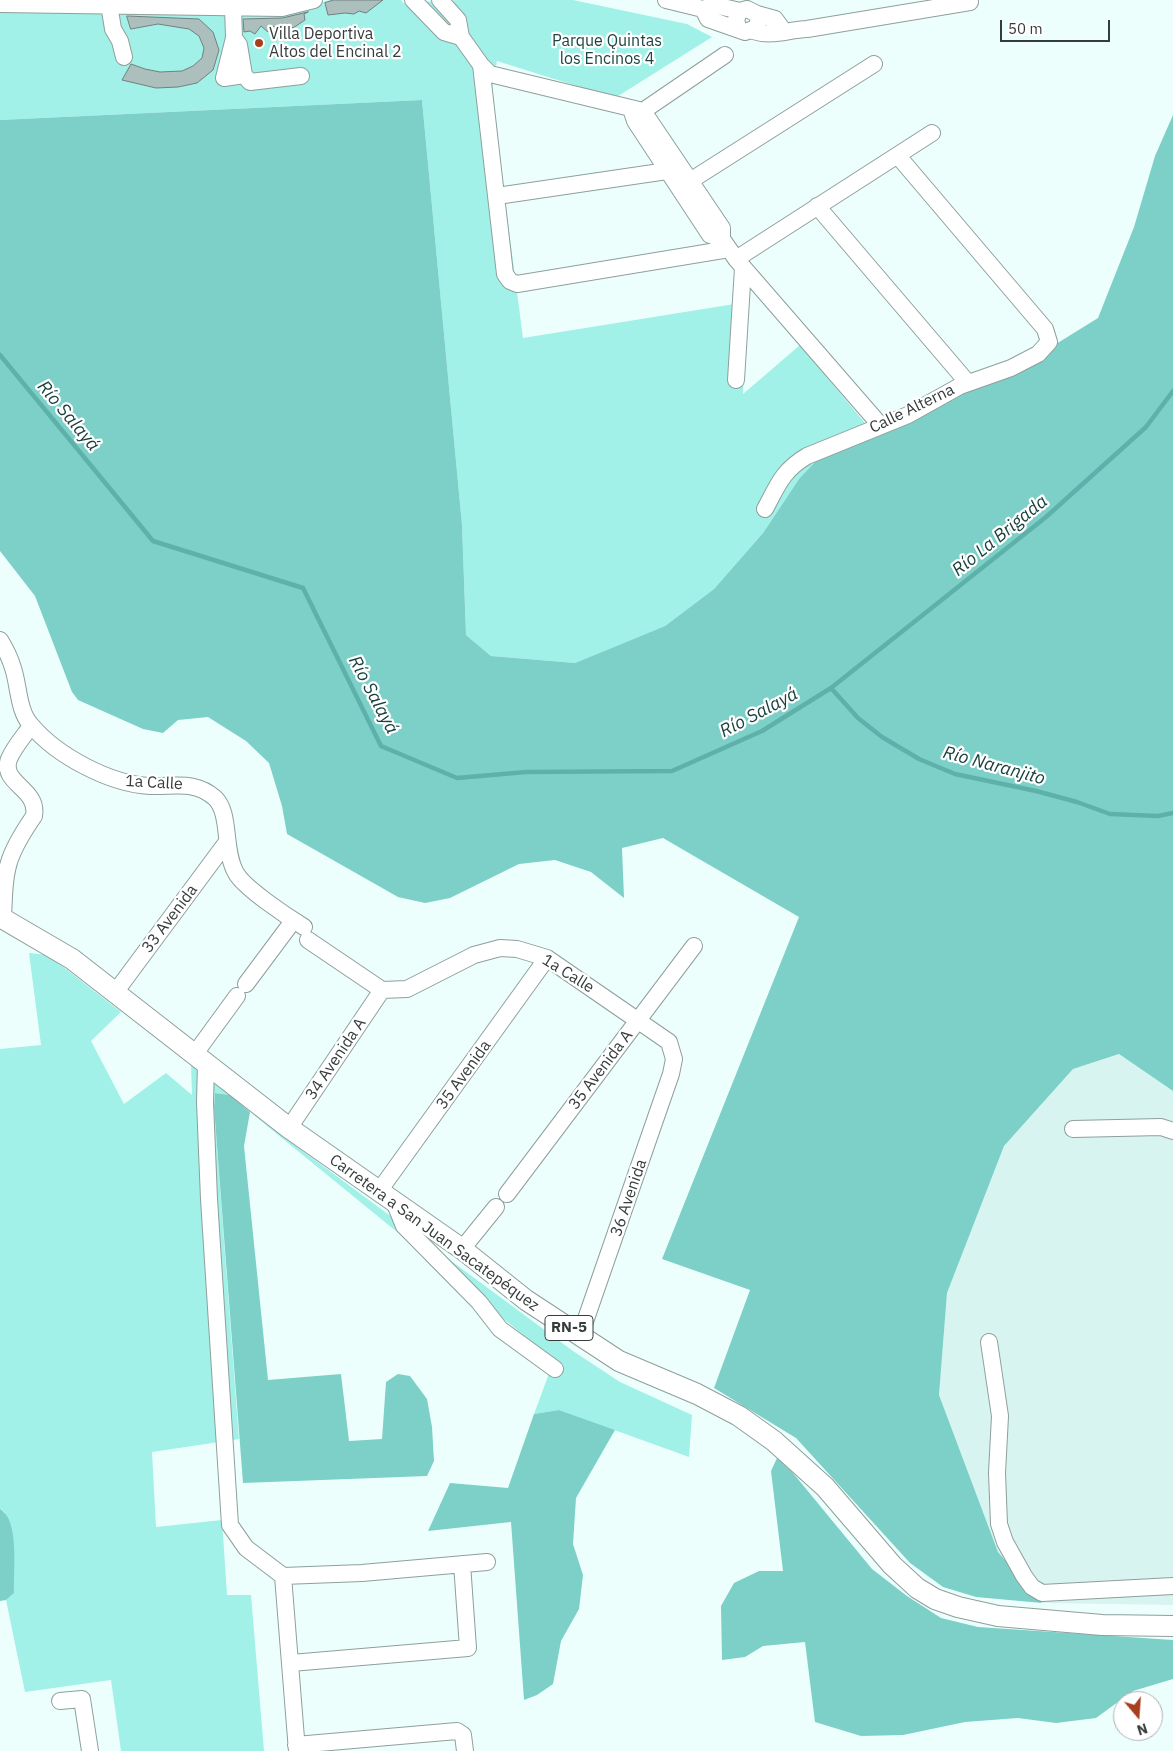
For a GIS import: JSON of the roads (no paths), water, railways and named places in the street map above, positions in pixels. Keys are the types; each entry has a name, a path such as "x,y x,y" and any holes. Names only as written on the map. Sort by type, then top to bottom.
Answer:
{"main road":[{"name":"Carretera a San Juan Sacatepéquez","path":"2,917 50,944 288,1128 462,1249 526,1300 619,1361 698,1394 739,1416 774,1441 825,1487 902,1575 935,1599 958,1607 998,1616 1102,1626 1173,1626"}],"street":[{"path":"0,4 109,4 282,8 314,0"},
{"path":"413,0 444,32 461,37"},
{"path":"440,0 458,20 461,37 481,66 490,74 500,78 637,110 685,184 710,235 732,253 881,426"},
{"path":"666,0 703,9 714,5 749,8 775,19 783,30"},
{"path":"703,9 708,18 768,36 783,30 807,29 970,2"},
{"path":"109,4 113,29 120,41 124,57"},
{"path":"233,7 234,38 240,45 244,75 250,82 301,76"},
{"path":"746,29 736,19 749,8"},
{"path":"685,184 667,171 635,121 637,110 725,55"},
{"path":"685,184 874,64"},
{"path":"481,66 505,274 510,282 517,284 732,253 817,206 932,133"},
{"name":"Calle Alterna","path":"764,509 777,484 796,463 925,406 968,382 1012,368 1046,348 1049,342 1049,337 1034,317 898,156"},
{"path":"497,196 667,171"},
{"path":"817,206 968,382"},
{"path":"732,253 736,380"},
{"name":"1a Calle","path":"0,640 13,667 24,712 31,726 72,760 115,781 149,786 190,786 205,790 218,801 224,815 226,843 230,859 240,880 382,990 406,989 474,955 500,948 517,949 547,958 669,1042 674,1059"},
{"path":"2,917 5,876 10,856 34,816 35,811 30,794 10,775 8,762 31,726"},
{"name":"33 Avenida","path":"114,994 226,843"},
{"path":"302,929 242,990 200,1060 205,1102 209,1199 230,1525 246,1548 283,1576 487,1562"},
{"name":"35 Avenida A","path":"507,1194 694,946"},
{"name":"35 Avenida","path":"379,1191 547,958"},
{"name":"34 Avenida A","path":"288,1128 382,990"},
{"name":"36 Avenida","path":"580,1336 613,1246 674,1059"},
{"path":"1073,1129 1161,1127 1173,1131"},
{"path":"395,1204 404,1226 478,1302 500,1329 555,1369"},
{"path":"462,1249 496,1207"},
{"path":"988,1342 1000,1416 997,1473 999,1524 1009,1549 1032,1587 1042,1593 1173,1586"},
{"path":"291,1662 468,1648 462,1564"},
{"path":"283,1576 297,1748 457,1731 463,1735 465,1751"},
{"path":"60,1702 82,1699 90,1751"}],"waterway":[{"name":"Río Salayá","path":"0,355 153,541 303,588 381,746 457,778 526,772 672,771 762,731 831,688 1046,517 1146,427 1173,391"},
{"name":"Río Naranjito","path":"831,688 858,718 882,737 919,759 955,774 1036,791 1077,802 1110,814 1158,816 1173,813"}],"place":[{"name":"Villa Deportiva Altos del Encinal 2","path":"259,43"}],"park label":[{"name":"Parque Quintas los Encinos 4","path":"607,50"}],"water label":[{"name":"Río La Brigada","path":"1000,536"}]}
